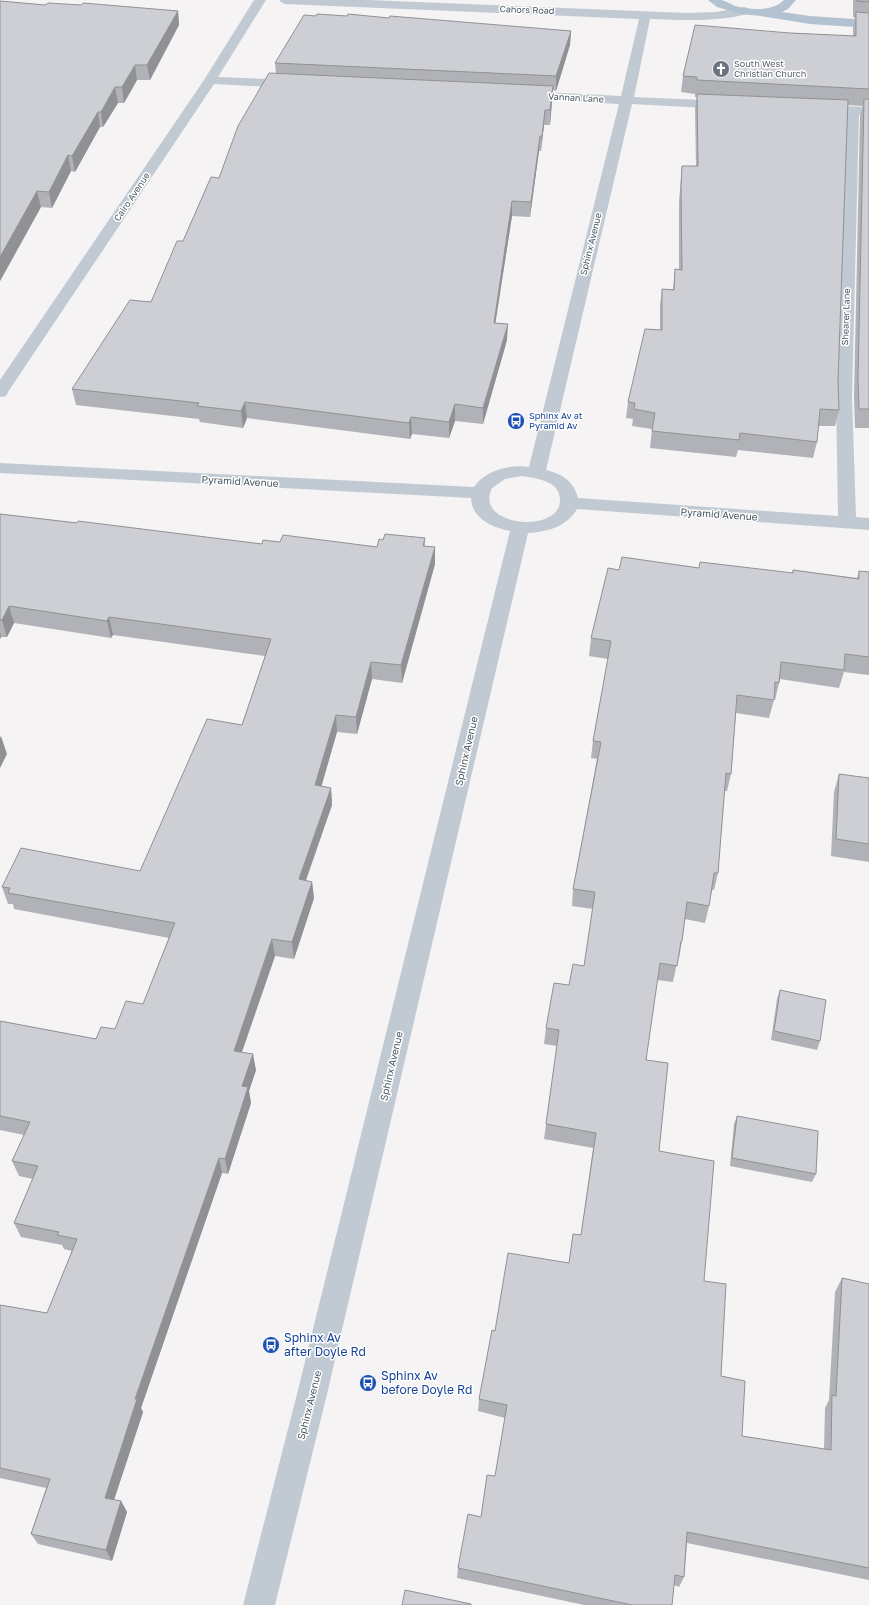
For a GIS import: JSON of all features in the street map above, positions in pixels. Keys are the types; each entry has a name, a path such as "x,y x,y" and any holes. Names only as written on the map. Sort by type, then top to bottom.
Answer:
{"main road":[{"path":"761,12 781,8 788,4 790,0"},
{"path":"706,2 744,11 761,12 810,20 869,24"},
{"path":"801,4 834,16 869,24"}],"street":[{"name":"Cairo Avenue","path":"0,392 210,80 260,0"},
{"name":"Cahors Road","path":"285,0 600,14 623,10 706,2"},
{"name":"Cahors Road","path":"644,9 701,17 744,11"},
{"name":"Sphinx Avenue","path":"537,472 643,30 644,9"},
{"path":"210,80 307,85"},
{"name":"Vannan Lane","path":"507,94 742,105"},
{"path":"805,108 869,111"},
{"name":"Shearer Lane","path":"847,523 844,397 853,111"},
{"name":"Pyramid Avenue","path":"0,468 480,494"},
{"path":"522,471 537,472 551,477 562,484 569,493 570,503 566,511 559,518 548,524 534,527 520,527 506,525 493,519 484,512 480,503 480,494 484,485 494,477 522,471"},
{"name":"Pyramid Avenue","path":"570,503 869,524"},
{"name":"Sphinx Avenue","path":"259,1605 314,1387 520,527"}],"building":[{"path":"869,0 869,2 856,1"},
{"path":"0,1 45,5 48,3 81,5 83,3 178,11 147,65 135,65 122,87 115,87 101,112 98,112 72,156 68,155 49,192 37,191 0,257"},
{"path":"856,12 869,13 869,89 697,80 697,77 683,76 695,25 790,33 856,36"},
{"path":"317,14 347,16 348,14 389,18 390,16 571,31 556,76 275,63 304,15 316,16"},
{"path":"269,73 553,86 550,110 545,110 542,136 540,136 531,202 512,201 494,323 508,324 483,408 455,404 449,422 411,417 409,423 245,402 241,411 197,406 199,403 72,389 130,300 151,302 177,241 183,241 211,177 219,178 238,126"},
{"path":"697,94 848,100 838,381 839,410 820,409 817,442 740,433 739,440 652,431 655,413 634,409 635,403 628,402 645,329 662,330 662,289 674,290 675,269 682,270 682,166 698,166"},
{"path":"864,99 869,99 869,409 859,409 858,378"},
{"path":"0,514 77,523 78,521 262,544 263,540 280,542 283,535 377,547 379,539 383,540 385,534 425,538 423,546 435,547 401,665 371,662 356,717 336,715 315,785 331,788 299,879 312,882 292,942 272,939 234,1051 253,1054 242,1086 248,1087 225,1159 219,1158 135,1399 137,1399 105,1498 121,1501 106,1550 31,1534 50,1479 0,1468 0,1305 47,1313 77,1239 57,1235 59,1232 14,1223 38,1166 12,1161 30,1122 0,1116 0,1021 96,1039 101,1027 115,1029 126,1001 143,1004 175,923 8,893 10,888 2,887 21,848 140,871 207,719 242,725 271,639 109,617 107,621 9,606 2,620 0,620"},
{"path":"622,557 699,568 700,562 793,573 793,570 859,579 859,571 869,572 869,657 845,654 844,670 781,662 779,683 775,682 774,700 737,695 731,774 726,773 718,873 714,873 709,906 687,902 677,966 660,963 646,1060 668,1063 659,1151 714,1161 704,1281 726,1284 721,1376 745,1381 742,1436 831,1450 832,1395 836,1396 842,1278 869,1284 869,1568 687,1532 684,1577 675,1575 672,1605 632,1605 458,1568 468,1514 481,1517 487,1475 495,1476 507,1405 479,1399 492,1330 495,1331 508,1253 569,1263 573,1234 581,1235 596,1133 546,1124 559,1030 546,1028 554,983 569,985 573,964 584,966 595,892 573,889 601,742 593,741 611,641 591,638 608,568 619,570"},
{"path":"839,774 869,778 869,844 836,839"},
{"path":"780,990 826,1000 820,1041 774,1031"},
{"path":"737,1116 818,1131 816,1174 732,1158"},
{"path":"405,1590 471,1604 471,1605 402,1605"}],"place":[{"name":"South West Christian Church","path":"721,69"},
{"name":"Sphinx Av at Pyramid Av","path":"516,421"},
{"name":"Sphinx Av after Doyle Rd","path":"271,1345"},
{"name":"Sphinx Av before Doyle Rd","path":"368,1383"}]}
